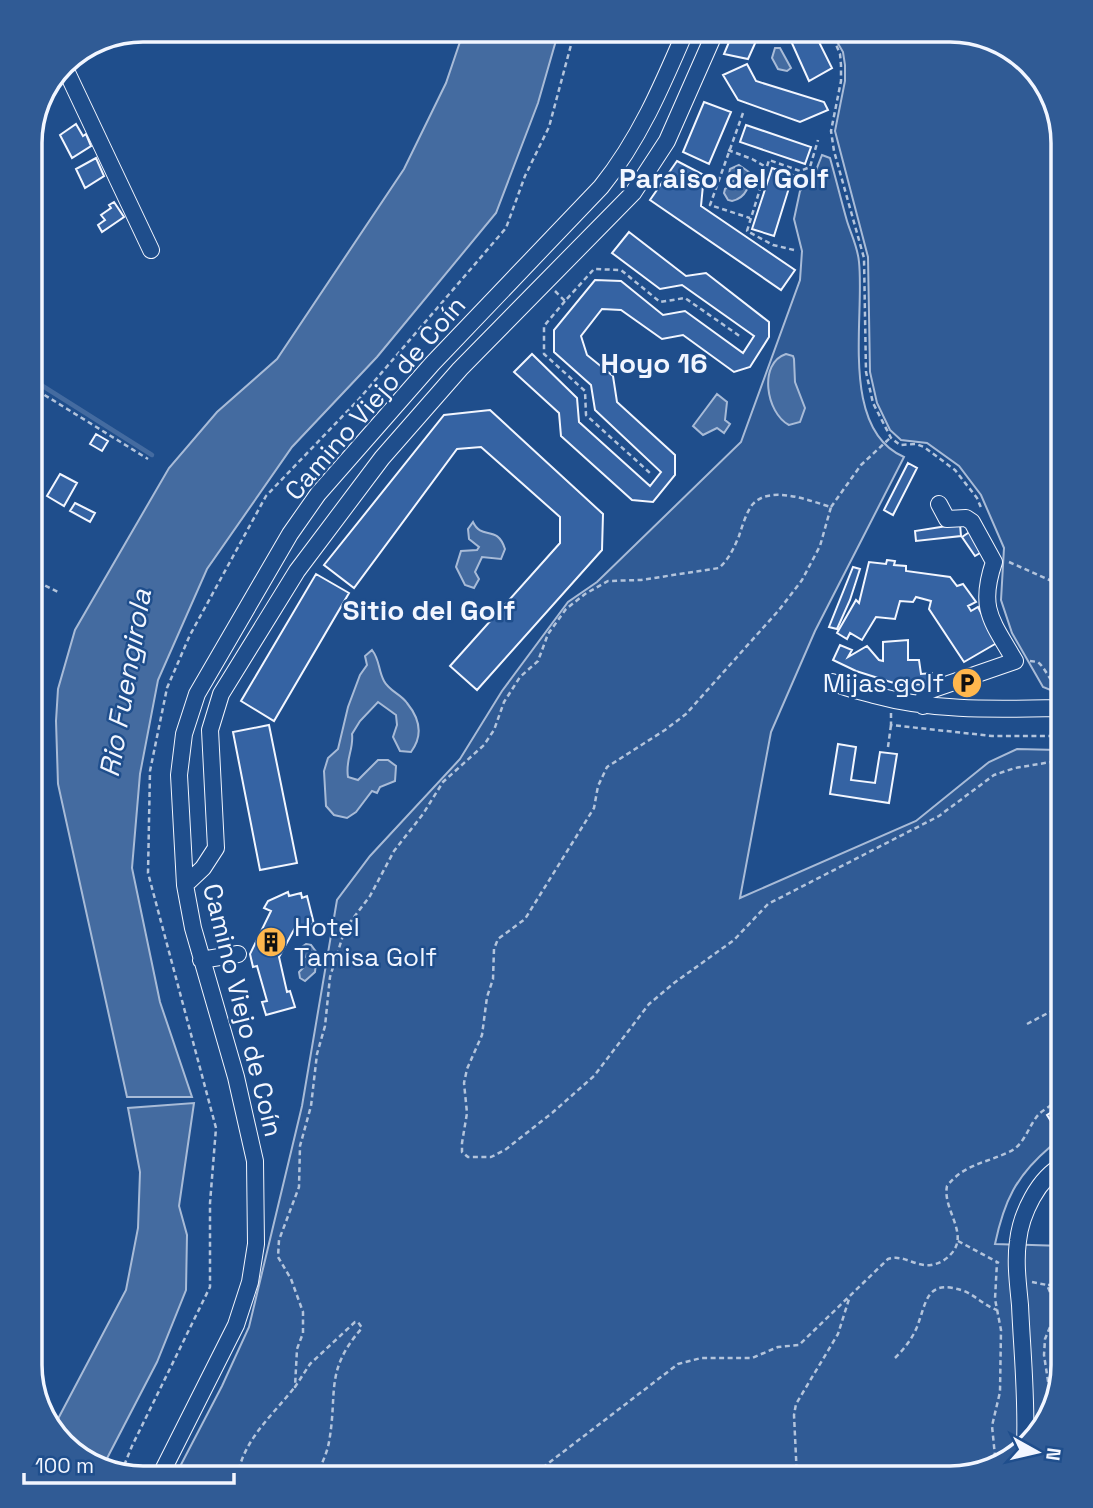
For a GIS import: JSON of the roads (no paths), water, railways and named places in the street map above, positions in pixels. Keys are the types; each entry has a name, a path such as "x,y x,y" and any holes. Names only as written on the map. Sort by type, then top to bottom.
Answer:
{"street":[{"name":"Camino Viejo de Coín","path":"165,1466 236,1325 250,1282 256,1244 255,1161 236,1077 201,960 185,885 179,775 184,734 197,694 290,534 318,494 432,364 601,187 623,160 658,94 681,42"},
{"path":"185,885 203,868 216,848 210,730 221,694 297,571 382,458 457,366 633,193 667,141 685,90 710,42"},
{"path":"670,68 685,90"},
{"path":"69,75 150,250"},
{"path":"658,94 685,90"},
{"path":"454,341 451,353 457,366"},
{"path":"432,364 457,366"},
{"path":"923,706 928,691 1015,661 986,609 987,583 994,562 972,522 966,518 947,519 939,504"},
{"path":"832,681 842,686 923,706 1051,708"},
{"path":"201,960 238,954"},
{"path":"1025,1417 1017,1275 1018,1239 1025,1214 1039,1187 1051,1174"}],"water":[{"name":"Rio Fuengirola","path":"460,42 556,42 538,103 496,213 377,357 292,447 207,569 158,680 140,774 132,868 160,1002 192,1097 127,1097 58,784 58,689 75,630 169,468 217,412 277,359 404,169 446,83"},
{"path":"775,48 780,48 791,68 787,71 778,69 772,58"},
{"path":"739,165 749,172 748,186 741,197 728,200 724,193 733,181 729,174 730,169"},
{"path":"786,354 793,356 795,382 805,408 800,422 789,425 775,410 768,388 771,367 777,359"},
{"path":"717,394 727,402 725,420 730,424 724,433 717,428 703,435 693,426"},
{"path":"473,522 481,531 498,537 505,549 501,559 482,557 475,572 479,579 474,588 465,585 456,567 461,551 477,550 479,547 469,539 468,529"},
{"path":"372,650 386,684 404,700 415,715 418,734 411,752 400,751 393,737 397,725 396,715 378,702 360,721 352,734 348,777 358,780 378,760 388,760 396,766 395,781 380,787 377,793 372,791 356,812 347,818 334,815 326,806 324,771 328,758 338,749 348,707 360,675 367,665 365,656"},
{"path":"311,945 317,953 315,972 305,981 300,978 299,972 304,967 300,963 305,957 302,947"},
{"path":"194,1103 179,1206 187,1235 186,1290 157,1362 107,1459 81,1445 58,1419 126,1290 138,1228 140,1172 128,1108"}],"waterway":[{"path":"42,386 152,455"}],"place":[{"name":"Mijas golf","path":"967,683"},
{"name":"Hotel Tamisa Golf","path":"271,942"}],"district":[{"name":"Paraiso del Golf","path":"724,178"},
{"name":"Hoyo 16","path":"654,363"},
{"name":"Sitio del Golf","path":"429,610"}]}
